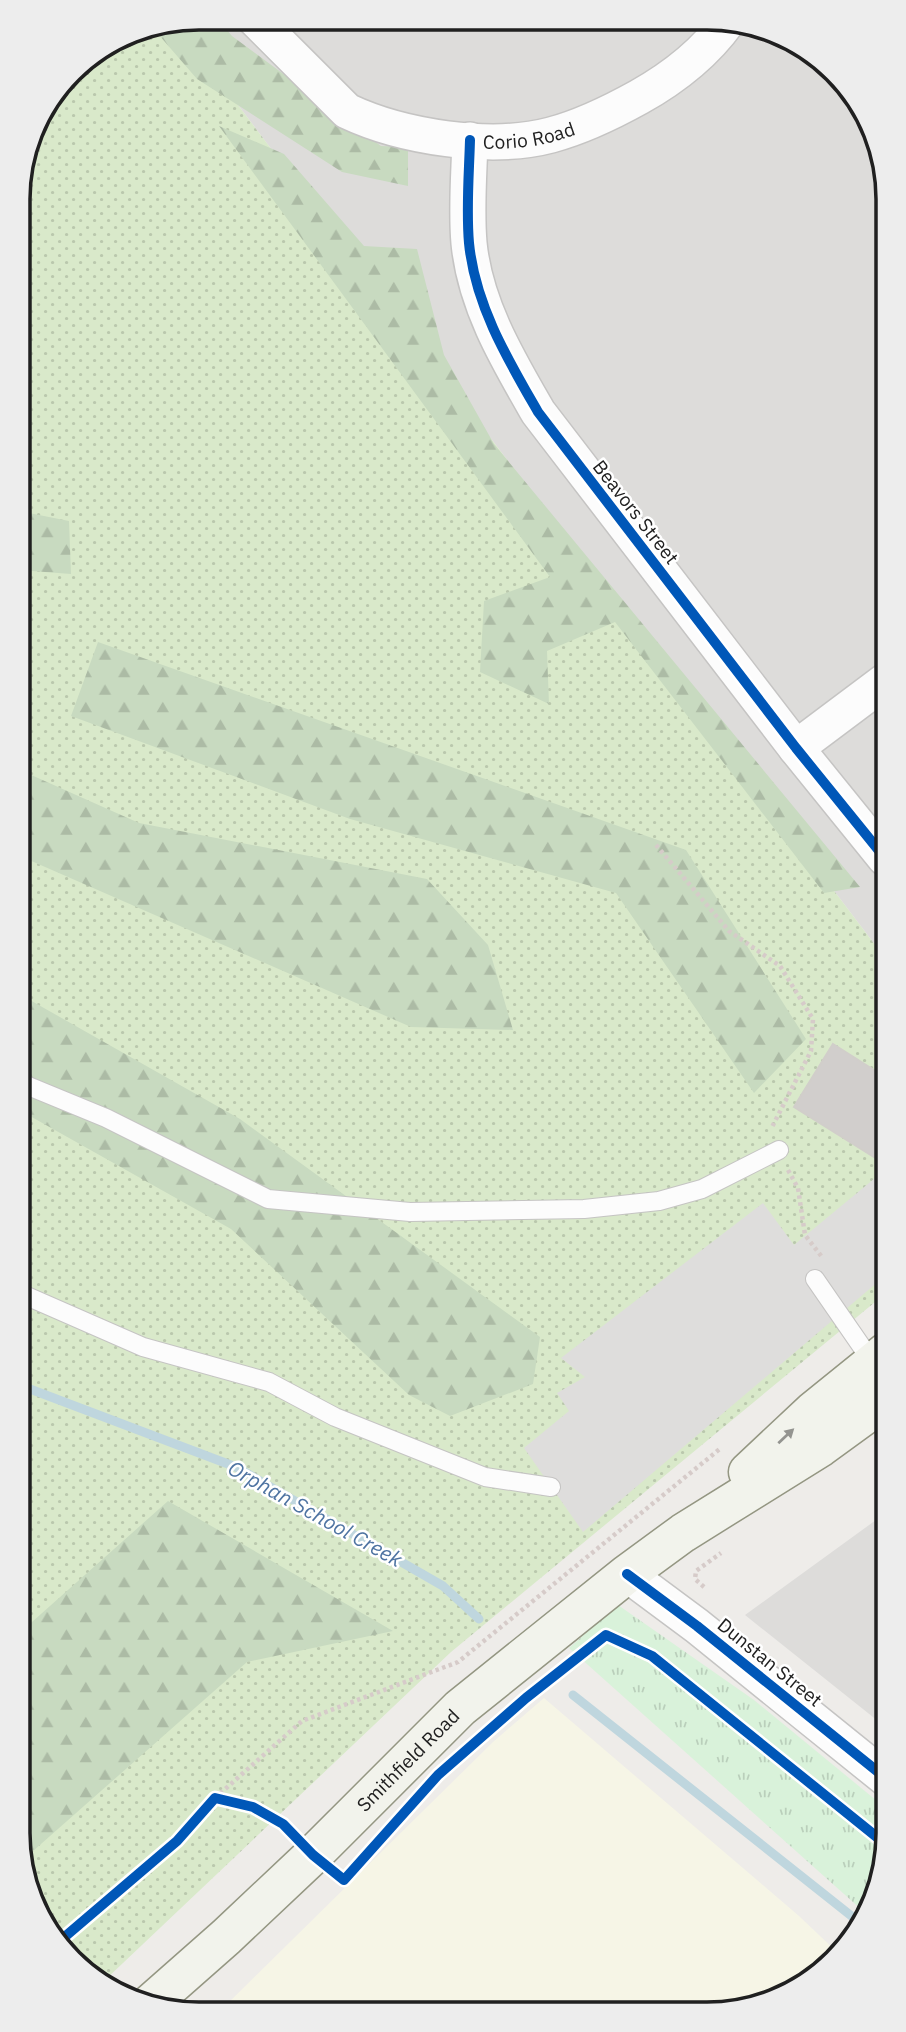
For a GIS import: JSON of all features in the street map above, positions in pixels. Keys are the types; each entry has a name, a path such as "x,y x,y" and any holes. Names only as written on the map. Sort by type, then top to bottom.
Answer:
{"main road":[{"name":"Smithfield Road","path":"683,1533 813,1411 876,1360"},
{"name":"Smithfield Road","path":"158,1997 313,1855 460,1708 627,1574 683,1533 821,1447 876,1407"}],"street":[{"name":"Corio Road","path":"266,30 347,111 415,134 470,140 523,139 551,135 615,110 667,81 719,31"},
{"name":"Beavors Street","path":"470,140 469,244 476,281 508,361 538,412 796,748 876,847"},
{"path":"796,748 876,688"},
{"name":"Dunstan Street","path":"627,1574 697,1626 876,1770"}],"lane":[{"path":"30,1087 106,1118 268,1199 410,1212 584,1209 659,1200 702,1189 779,1150"},
{"path":"815,1279 876,1352"},
{"path":"30,1298 143,1347 269,1382 335,1417 485,1477 551,1487"}],"path":[{"path":"656,845 729,931 780,966 813,1019 811,1051 770,1133 798,1188 806,1235 830,1266"},
{"path":"211,1802 302,1721 458,1662 721,1448"},
{"path":"713,1596 695,1579 696,1571 729,1547"},
{"path":"211,1802 227,1801"}],"shaded area":[{"path":"182,31 729,31 761,39 801,58 827,79 841,96 854,114 863,134 875,177 876,199 876,946"},
{"path":"876,1177 876,1283 583,1532 524,1448 569,1411 557,1393 585,1377 561,1358 763,1203 794,1245"},
{"path":"876,1520 876,1719 745,1615"},
{"path":"544,1698 832,1947 801,1974 782,1985 729,2001 229,2002 493,1742"}],"green space":[{"path":"227,30 381,146 408,147 408,186 342,172 197,79 159,35 177,31"},
{"path":"177,31 182,31 876,946 876,1301 451,1652 109,1976 79,1953 52,1918 36,1877 30,1833 30,188 43,134 52,114 79,79 114,52 145,39"},
{"path":"219,126 284,154 364,246 417,249 444,355 494,444 860,887 824,893 615,622 547,651 549,704 480,672 484,601 550,577"},
{"path":"30,513 69,521 71,574 30,571"},
{"path":"98,642 686,850 806,1039 754,1093 616,893 350,819 71,716"},
{"path":"30,774 139,823 427,879 488,945 513,1030 411,1027 30,860"},
{"path":"30,1000 240,1119 540,1337 533,1384 450,1416 409,1395 231,1229 30,1116"},
{"path":"168,1501 393,1631 247,1662 31,1853 30,1624"},
{"path":"618,1605 754,1700 876,1800 875,1855 859,1907 569,1648"}],"building":[{"path":"833,1044 876,1071 876,1158 794,1107"}],"waterway":[{"name":"Orphan School Creek","path":"30,1389 236,1467 443,1586 479,1619"},
{"name":"Orphan School Creek","path":"573,1695 854,1918"}],"cycle path":[{"path":"470,140 468,217 472,266 494,331 515,372 538,412 796,748 876,847"},
{"path":"627,1574 697,1626 876,1770"},
{"path":"65,1936 177,1841 215,1798 253,1807 283,1824 313,1855 344,1880 438,1775 526,1698 606,1635 652,1656 876,1836"}]}
